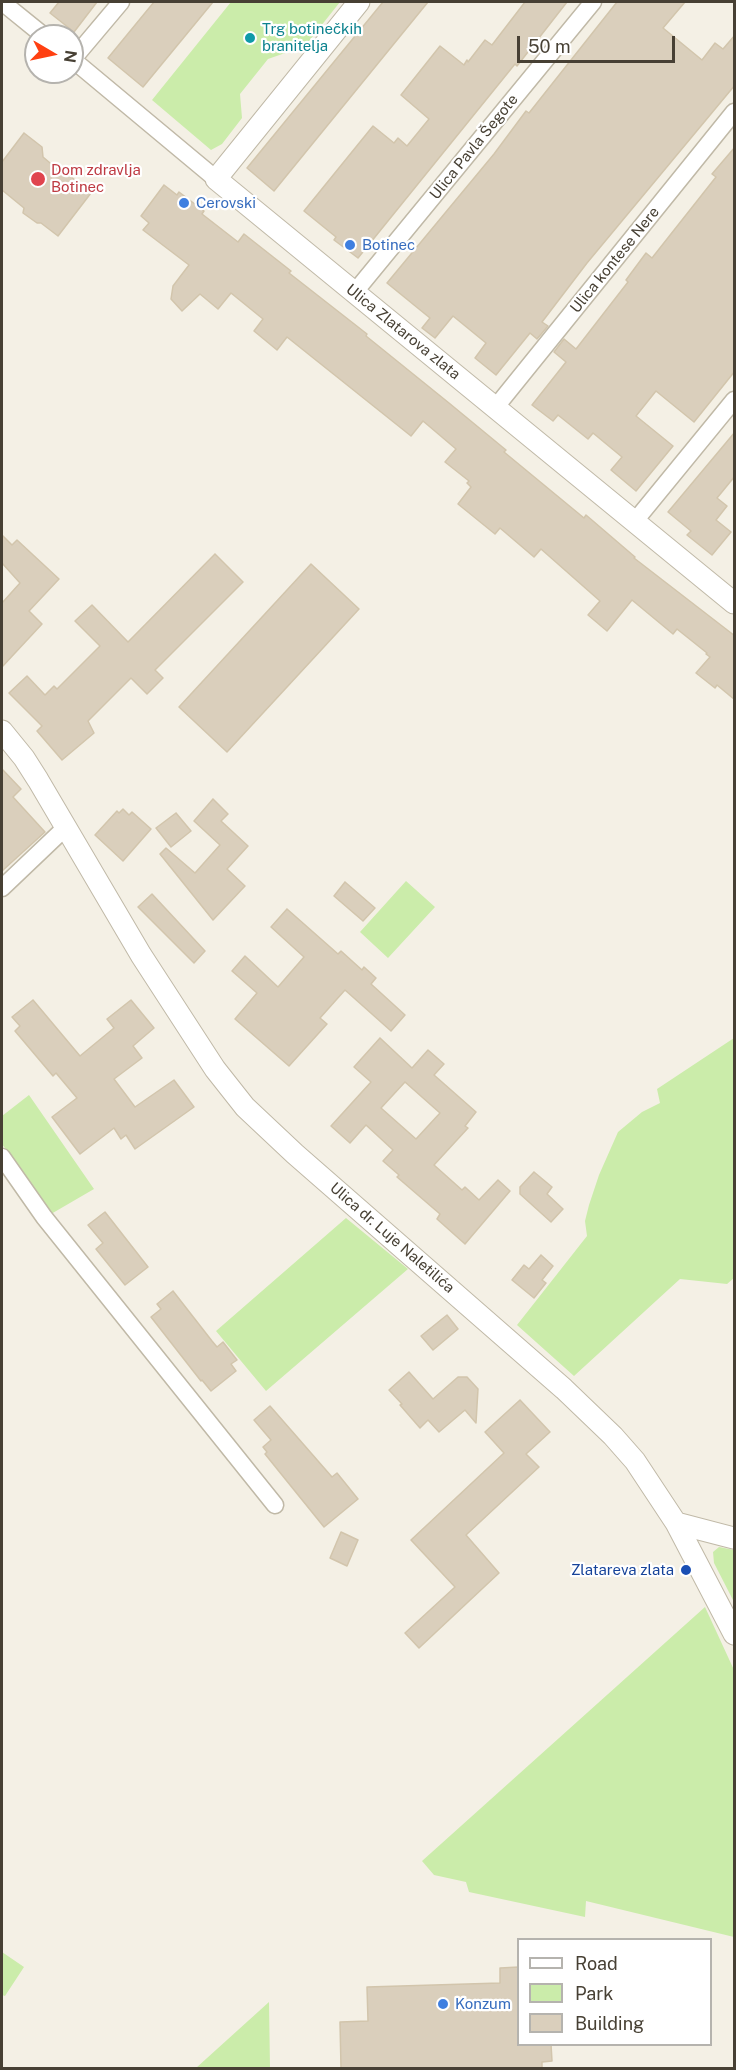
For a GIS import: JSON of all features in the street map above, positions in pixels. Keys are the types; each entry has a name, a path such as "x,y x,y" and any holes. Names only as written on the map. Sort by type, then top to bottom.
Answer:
{"street":[{"path":"2,2 29,24"},
{"path":"84,45 121,2"},
{"path":"216,178 359,2"},
{"name":"Ulica Pavla Šegote","path":"354,293 593,2"},
{"name":"Ulica Zlatarova zlata","path":"84,69 354,293 735,603"},
{"name":"Ulica kontese Nere","path":"495,408 735,112"},
{"path":"635,521 735,400"},
{"name":"Ulica dr. Luje Naletilića","path":"2,731 24,758 141,955 215,1069 245,1107 295,1154 564,1389 613,1436 635,1461 676,1523 735,1634"},
{"path":"2,888 65,828"},
{"path":"2,1158 44,1217 275,1505"},
{"path":"676,1523 735,1538"}],"green space":[{"path":"231,2 340,2 305,46 268,59 240,94 242,118 222,144 211,150 152,100"},
{"path":"406,881 435,907 388,958 360,932"},
{"path":"734,1038 734,1278 727,1284 680,1279 574,1376 517,1325 587,1236 585,1221 589,1205 618,1132 642,1112 660,1103 657,1089"},
{"path":"29,1095 94,1189 51,1214 2,1144 2,1116"},
{"path":"346,1218 408,1269 266,1391 216,1331"},
{"path":"719,1547 734,1550 734,1602 714,1563 713,1552"},
{"path":"705,1607 734,1670 734,1937 586,1901 585,1917 469,1892 466,1882 434,1875 422,1861"},
{"path":"2,1952 24,1967 5,1996 2,1995"},
{"path":"269,2002 270,2068 196,2068"}],"building":[{"path":"59,2 97,2 80,24 64,24 50,13"},
{"path":"154,2 213,2 143,87 108,58"},
{"path":"383,2 428,2 274,191 247,168"},
{"path":"525,2 567,2 358,258 334,240 336,237 304,211 373,126 394,143 398,138 407,146 429,119 401,95 440,46 464,65 485,40 492,45"},
{"path":"617,2 685,2 663,28 702,60 715,43 723,49 735,35 735,85 587,263 542,322 548,326 537,339 530,333 496,375 475,358 486,343 453,316 435,338 422,328 430,318 387,283 494,154 526,111 529,113"},
{"name":"Dom zdravlja Botinec","path":"24,133 42,147 43,157 91,193 58,236 23,213 24,208 2,190 2,162"},
{"path":"735,147 735,371 694,422 656,391 636,416 673,446 636,491 611,470 622,457 593,433 588,439 558,415 553,421 532,405 566,362 554,352 564,339 576,349 628,282 626,280 646,253 652,258 716,177 712,174"},
{"path":"164,185 177,195 179,192 204,211 202,214 238,242 244,234 291,271 289,273 367,334 366,336 506,450 504,452 584,518 586,515 634,558 735,636 735,700 717,685 715,688 696,673 710,657 677,629 673,634 632,600 607,631 588,615 600,601 541,549 534,557 500,528 495,534 458,504 471,487 467,483 469,481 445,462 456,449 423,421 411,436 287,337 277,350 254,331 263,319 231,293 218,309 200,294 182,311 171,299 173,286 189,265 143,230 149,223 141,216"},
{"path":"735,432 735,476 717,498 727,506 716,520 731,532 712,555 687,535 691,531 668,512"},
{"path":"2,535 12,545 17,540 59,579 29,611 42,624 2,667 2,603 20,583 2,563"},
{"path":"215,554 243,582 155,670 163,678 147,694 131,678 88,721 94,733 62,760 37,731 42,726 9,693 27,676 45,695 54,686 57,689 100,646 75,621 92,605 128,642"},
{"path":"311,564 359,609 227,752 179,707"},
{"path":"2,769 21,789 13,797 45,832 2,871"},
{"path":"213,799 228,814 221,821 248,846 227,869 245,886 213,920 160,854 166,848 195,873 220,845 194,821"},
{"path":"123,809 129,815 132,812 151,829 123,861 95,835 117,811 119,813"},
{"path":"176,813 191,831 171,847 156,828"},
{"path":"345,882 375,908 363,921 334,896"},
{"path":"152,894 205,951 194,963 138,907"},
{"path":"287,909 338,954 341,951 362,970 364,967 376,978 371,984 405,1015 391,1031 345,990 320,1018 327,1024 289,1066 235,1019 257,993 232,971 245,956 278,987 304,957 271,927"},
{"path":"33,1000 80,1056 114,1028 107,1019 131,1000 154,1028 133,1046 142,1058 114,1079 135,1107 174,1080 194,1107 135,1149 126,1135 121,1139 114,1128 80,1154 52,1117 77,1098 56,1073 53,1076 15,1031 20,1026 12,1017"},
{"path":"380,1038 412,1068 428,1050 444,1064 434,1075 476,1112 465,1126 468,1128 434,1165 462,1190 465,1187 479,1200 498,1180 510,1191 465,1244 437,1219 440,1214 397,1177 399,1175 383,1161 393,1150 366,1125 350,1143 331,1126 371,1082 354,1067","holes":["405,1082 440,1113 416,1139 381,1108"]},
{"path":"534,1172 552,1187 547,1194 563,1209 551,1222 520,1194 520,1187"},
{"path":"105,1212 148,1267 125,1285 96,1249 103,1243 88,1225"},
{"path":"541,1255 553,1266 542,1280 546,1283 534,1298 512,1280 524,1265 529,1269"},
{"path":"173,1291 217,1347 223,1342 237,1360 231,1364 236,1371 211,1391 151,1317 161,1309 157,1304"},
{"path":"447,1315 458,1329 433,1350 421,1336"},
{"path":"409,1372 433,1399 458,1377 467,1377 478,1389 476,1423 465,1410 439,1432 428,1420 420,1428 389,1390"},
{"path":"520,1400 550,1432 526,1454 539,1467 466,1535 499,1573 419,1648 405,1633 455,1587 411,1540 504,1453 485,1432"},
{"path":"270,1406 332,1477 337,1473 358,1499 324,1527 265,1454 267,1452 263,1447 271,1440 254,1420"},
{"path":"341,1532 358,1540 347,1566 330,1558"},
{"name":"Konzum","path":"517,1967 517,2046 551,2046 552,2061 542,2062 542,2068 341,2068 340,2022 368,2021 367,1987 500,1983 500,1968"}],"place":[{"name":"Trg botinečkih branitelja","path":"250,38"},
{"name":"Dom zdravlja Botinec","path":"38,179"},
{"name":"Cerovski","path":"184,203"},
{"name":"Botinec","path":"350,245"},
{"name":"Zlatareva zlata","path":"686,1570"},
{"name":"Konzum","path":"443,2004"}]}
